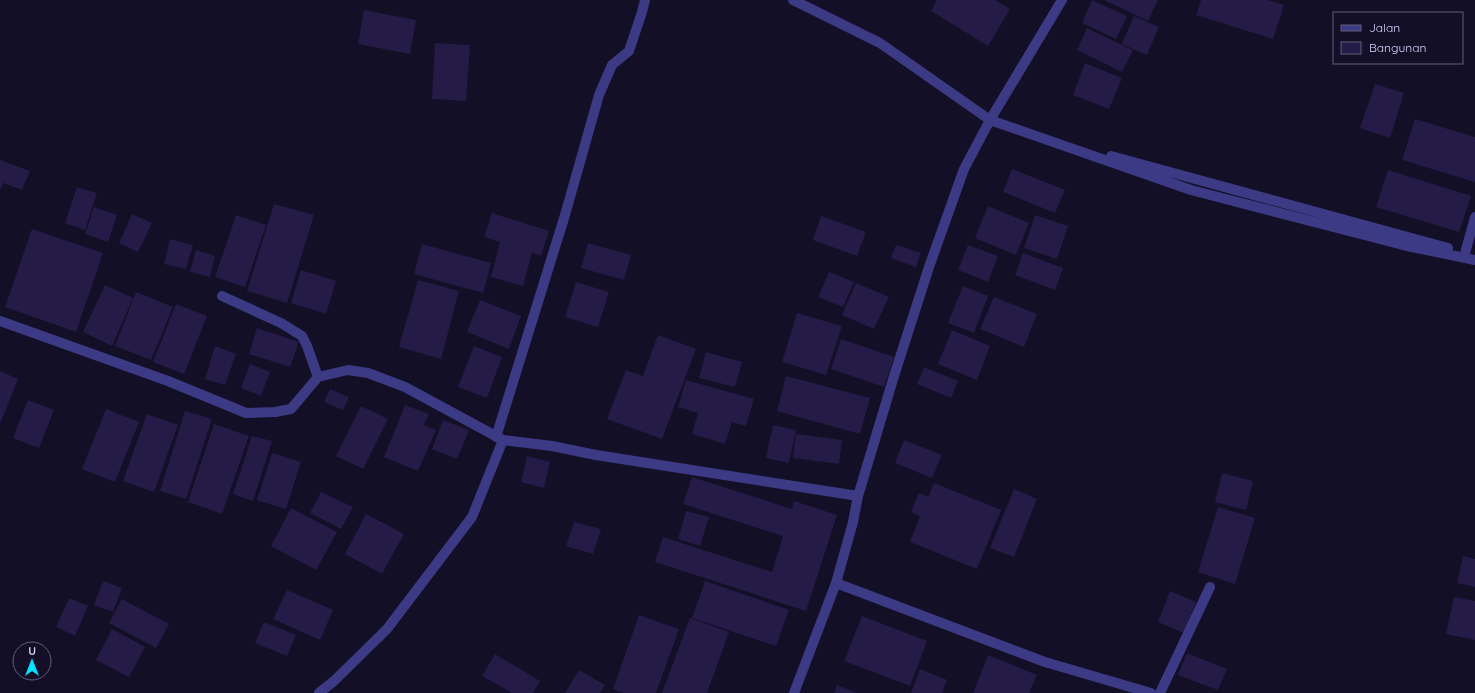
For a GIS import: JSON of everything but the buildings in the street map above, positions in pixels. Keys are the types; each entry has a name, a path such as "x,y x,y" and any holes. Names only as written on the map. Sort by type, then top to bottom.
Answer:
{"street":[{"path":"319,693 334,682 387,629 472,517 500,438 599,95 612,65 629,51 645,0"},
{"path":"793,0 880,43 990,120 1191,190 1407,246 1475,260"},
{"path":"794,693 836,583 853,522 858,496 894,376 929,267 964,168 990,120 1062,0"},
{"path":"990,120 1048,139 1475,256"},
{"path":"1464,257 1475,217"},
{"path":"222,296 281,323 302,336 308,346 318,377"},
{"path":"0,321 168,382 246,413 275,412 291,408 318,377 348,370 368,373 405,387 500,438 596,455 858,496"},
{"path":"836,583 1045,662 1151,693"},
{"path":"1160,693 1210,587"}]}
